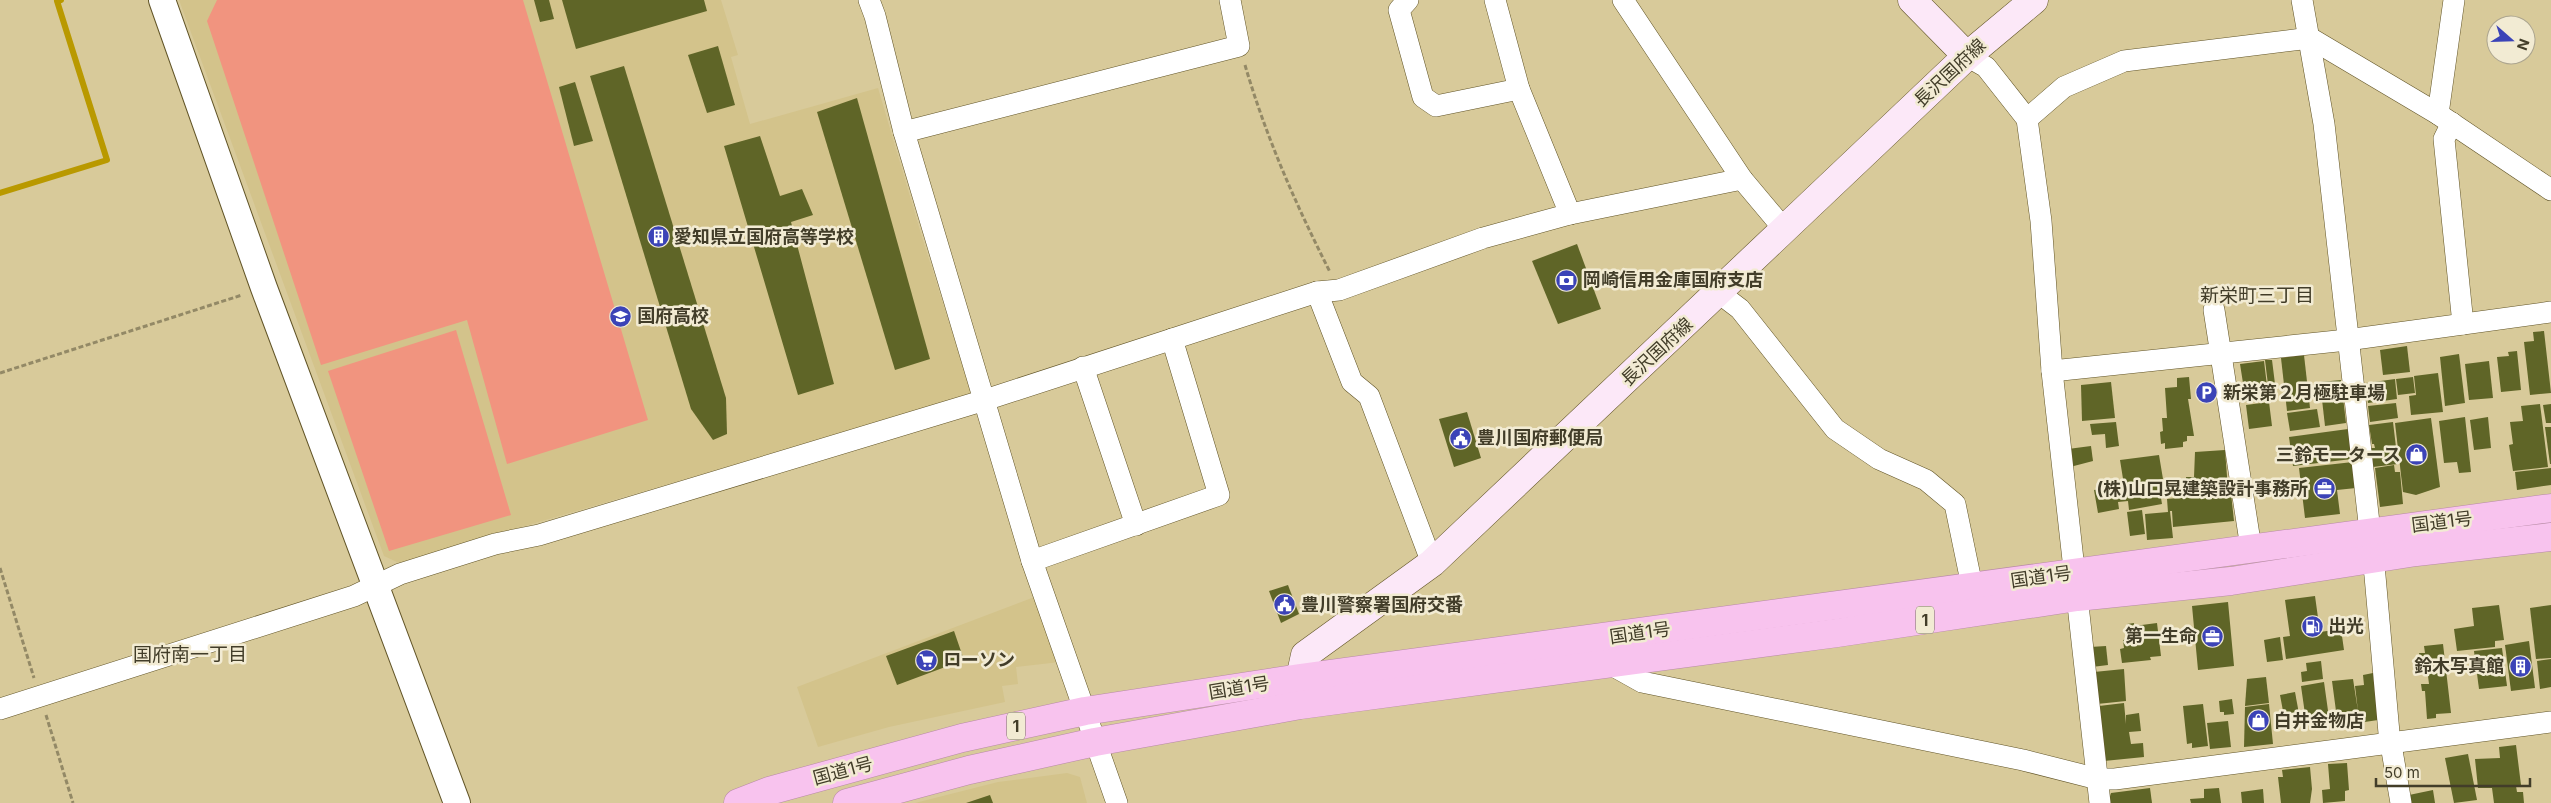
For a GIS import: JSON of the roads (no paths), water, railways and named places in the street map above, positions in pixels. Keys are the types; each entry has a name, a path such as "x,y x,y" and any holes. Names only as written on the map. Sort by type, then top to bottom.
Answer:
{"highway":[{"name":"国道1号","path":"847,803 969,770 1095,742 1300,705 1836,633 2251,548 2551,508"},
{"name":"国道1号","path":"738,803 769,791 962,738 1085,711 1300,678 1804,611 1972,586 2231,581 2373,559 2551,537"}],"main road":[{"path":"1912,0 1967,56"},
{"name":"長沢国府線","path":"1300,705 1300,678 1305,655 1432,563 1967,56 2034,0"}],"street":[{"path":"162,0 264,288 456,803"},
{"path":"869,0 875,16 904,132 1032,561 1117,803"},
{"path":"904,132 1238,46 1230,0"},
{"path":"1408,0 1399,10 1423,97 1436,106 1519,89"},
{"path":"1495,0 1519,89 1570,214"},
{"path":"1623,0 1742,179 1784,229"},
{"path":"2302,0 2324,124 2373,559 2391,743 2401,803"},
{"path":"2454,0 2444,139 2463,324"},
{"path":"2027,120 2064,87 2124,61 2310,38 2445,119 2551,190"},
{"path":"1967,56 1986,67 2027,120 2041,221 2052,371 2100,803"},
{"path":"0,709 344,599 400,574 495,544 539,535 985,400 1317,292 1339,290 1483,238 1570,214 1742,179"},
{"path":"1317,292 1352,382 1369,396 1432,563"},
{"path":"1719,293 1740,309 1834,429 1879,459 1926,480 1955,504 1972,586"},
{"path":"2214,310 2251,548"},
{"path":"2052,371 2347,340 2551,312"},
{"path":"1032,561 1220,495 1172,339"},
{"path":"1083,367 1136,525"},
{"path":"1608,663 1642,682 2023,760 2098,779 2115,779 2551,722"}],"waterway":[{"path":"0,193 107,160 57,1 61,0"}],"place":[{"name":"愛知県立国府高等学校","path":"658,237"},
{"name":"岡崎信用金庫国府支店","path":"1567,280"},
{"name":"国府高校","path":"621,316"},
{"name":"新栄第２月極駐車場","path":"2207,393"},
{"name":"豊川国府郵便局","path":"1461,438"},
{"name":"三鈴モータース","path":"2417,455"},
{"name":"(株)山口晃建築設計事務所","path":"2324,489"},
{"name":"豊川警察署国府交番","path":"1285,605"},
{"name":"出光","path":"2312,626"},
{"name":"第一生命","path":"2213,636"},
{"name":"ローソン","path":"927,660"},
{"name":"鈴木写真館","path":"2520,666"},
{"name":"白井金物店","path":"2258,721"}],"district":[{"name":"新栄町三丁目","path":"2257,295"},
{"name":"国府南一丁目","path":"190,654"}]}
